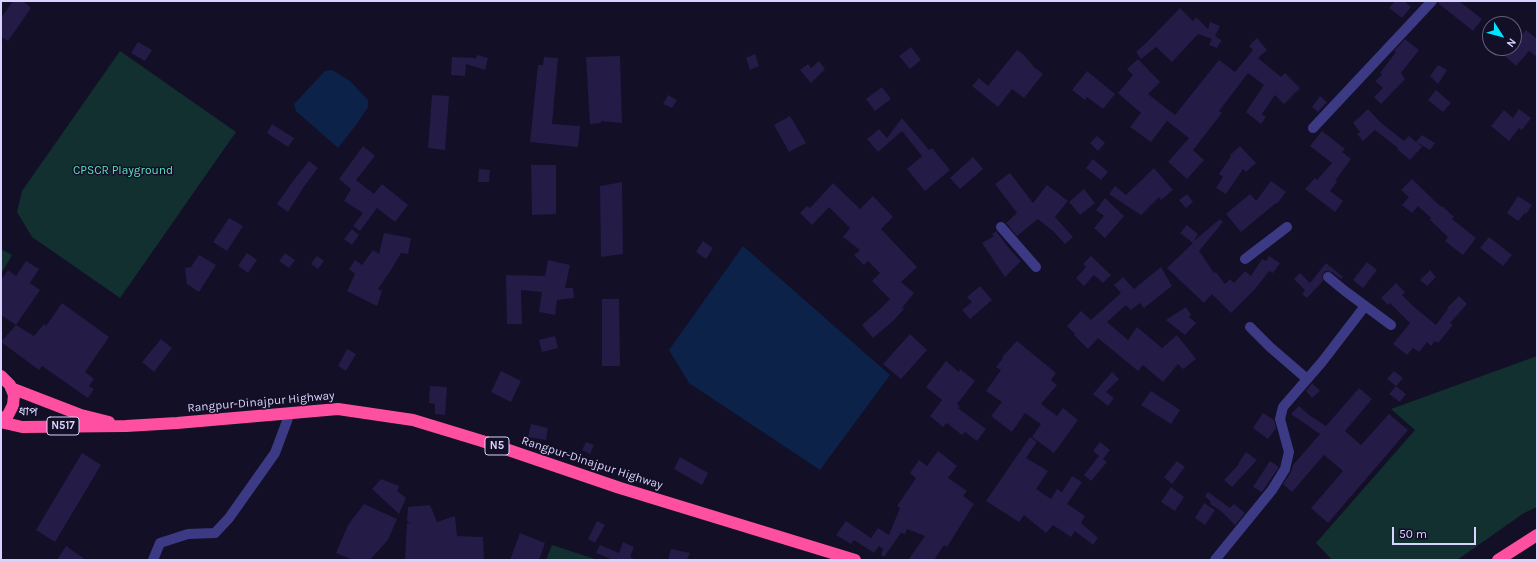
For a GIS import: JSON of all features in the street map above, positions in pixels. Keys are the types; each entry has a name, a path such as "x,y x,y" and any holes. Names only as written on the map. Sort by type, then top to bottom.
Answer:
{"highway":[{"name":"N5","path":"1,376 11,388 81,415 126,426"},
{"path":"1,421 8,415 13,405 14,395 11,388"},
{"name":"Rangpur-Dinajpur Highway","path":"126,426 176,423 338,408 413,420 482,441 620,488 855,560"},
{"name":"ধাপ","path":"1,421 22,427 126,426"},
{"path":"1498,560 1537,535"}],"street":[{"path":"1314,128 1432,1"},
{"path":"1001,227 1036,267"},
{"path":"1245,259 1287,227"},
{"path":"1328,277 1344,291 1391,325"},
{"path":"1215,560 1272,490 1285,469 1289,452 1280,419 1283,407 1366,306"},
{"path":"1250,327 1270,347 1307,379"},
{"path":"153,560 160,543 188,534 215,533 229,518 275,453 290,413"}],"green space":[{"name":"CPSCR Playground","path":"120,51 236,132 120,298 32,237 17,212 22,191"},
{"path":"1,249 12,255 1,274"},
{"path":"1537,356 1537,507 1524,513 1457,560 1332,560 1316,543 1415,430 1391,409"},
{"path":"552,545 598,560 546,560"}],"water":[{"path":"332,70 350,81 368,100 368,107 338,148 296,111 294,104 325,71"},
{"path":"743,246 890,375 820,470 689,383 669,350"}],"building":[{"path":"13,1 23,1 31,8 8,41 1,37 1,18"},
{"path":"1395,1 1404,1 1411,7 1402,18 1389,8"},
{"path":"1438,1 1459,1 1482,19 1473,31 1438,3"},
{"path":"1180,8 1193,21 1196,17 1208,29 1210,22 1220,26 1215,36 1221,40 1222,43 1220,42 1217,48 1209,45 1212,39 1198,34 1172,62 1156,47 1141,59 1136,52"},
{"path":"1526,30 1537,39 1537,57 1529,51 1516,66 1505,56 1522,56 1522,35"},
{"path":"1257,38 1267,50 1258,58 1281,77 1285,73 1300,88 1284,104 1275,95 1262,114 1266,117 1261,124 1246,112 1264,85 1248,73 1219,111 1222,113 1193,150 1204,160 1187,179 1168,162 1189,138 1167,121 1151,142 1130,127 1141,113 1118,93 1133,75 1127,69 1138,59 1160,82 1148,94 1175,115 1219,60 1235,72 1253,50 1249,46"},
{"path":"1405,39 1419,50 1401,73 1405,79 1381,104 1374,97 1383,88 1375,81 1382,75 1380,73 1396,52 1394,51"},
{"path":"138,42 152,50 145,61 131,53"},
{"path":"911,47 921,60 910,69 899,56"},
{"path":"1017,50 1043,74 1024,98 1012,89 998,107 972,86 979,78 988,86"},
{"path":"755,54 759,66 750,70 746,58"},
{"path":"477,55 488,58 485,70 466,64 465,76 451,75 452,57 476,58"},
{"path":"620,56 622,123 601,121 601,123 590,124 586,57"},
{"path":"544,57 558,58 552,124 580,126 578,147 530,142 538,65 543,65"},
{"path":"819,61 825,69 811,83 800,70 808,64 811,68"},
{"path":"1438,65 1447,70 1438,84 1430,76"},
{"path":"1087,71 1115,94 1103,109 1087,97 1085,100 1072,90"},
{"path":"882,87 891,99 875,111 866,99"},
{"path":"1436,90 1451,103 1443,112 1428,100"},
{"path":"432,95 449,96 445,150 428,148"},
{"path":"668,95 677,100 672,108 663,104"},
{"path":"1320,96 1327,102 1318,112 1312,107"},
{"path":"1368,109 1380,122 1404,141 1409,136 1422,147 1410,160 1397,149 1398,148 1375,130 1363,141 1357,134 1360,132 1353,123"},
{"path":"1519,109 1531,118 1522,130 1519,128 1509,141 1491,126 1504,110 1513,118"},
{"path":"790,116 806,143 789,152 774,125"},
{"path":"902,118 929,150 932,148 950,170 925,191 907,169 922,156 902,131 878,152 867,139 879,129 887,138"},
{"path":"272,124 294,138 288,147 267,133"},
{"path":"1322,131 1345,149 1342,152 1351,159 1335,181 1337,182 1330,191 1343,201 1335,212 1305,189 1315,178 1317,180 1332,163 1310,146"},
{"path":"1422,135 1435,143 1430,150 1416,142"},
{"path":"1097,136 1105,143 1098,151 1090,143"},
{"path":"363,146 375,156 356,180 374,194 382,184 408,205 395,222 377,208 360,231 353,226 363,213 344,201 351,189 339,179"},
{"path":"1240,146 1256,163 1246,172 1243,169 1226,194 1216,188 1223,177 1219,174 1231,156 1230,155"},
{"path":"973,157 983,169 960,189 950,178"},
{"path":"1093,159 1108,172 1101,180 1086,168"},
{"path":"309,161 318,168 288,212 277,204"},
{"path":"531,165 556,165 556,214 532,215"},
{"path":"1154,168 1173,190 1161,200 1159,197 1141,215 1109,194 1115,186 1126,195"},
{"path":"479,169 490,170 489,182 478,182"},
{"path":"1010,173 1033,203 1047,185 1068,201 1055,217 1073,237 1065,244 1054,232 1038,219 1017,236 1006,223 1017,213 995,184"},
{"path":"1412,179 1441,207 1442,206 1454,217 1452,219 1476,238 1463,255 1445,241 1448,237 1418,206 1412,213 1402,205 1409,197 1401,190"},
{"path":"1271,181 1286,192 1277,204 1276,203 1241,232 1226,214 1250,194 1256,201"},
{"path":"622,182 623,254 601,257 600,186"},
{"path":"833,183 860,209 873,196 893,217 881,229 917,267 901,282 914,293 902,308 904,309 893,321 873,338 862,325 890,299 872,281 880,273 868,261 864,265 854,255 860,250 843,237 850,228 829,207 812,225 800,213 807,206 810,208"},
{"path":"1084,189 1095,203 1080,215 1069,202"},
{"path":"1187,194 1193,202 1186,208 1179,200"},
{"path":"1518,196 1532,205 1526,214 1525,213 1518,221 1507,213"},
{"path":"1105,198 1124,216 1105,238 1094,228 1104,216 1096,210"},
{"path":"229,218 243,226 227,251 213,242"},
{"path":"1220,219 1223,222 1199,251 1214,273 1216,272 1225,284 1230,279 1234,283 1245,271 1251,276 1262,259 1266,261 1269,256 1280,263 1273,273 1269,271 1256,288 1231,313 1212,294 1204,303 1167,268 1193,243 1180,233 1187,225 1198,234 1194,241"},
{"path":"352,229 359,235 352,245 344,239"},
{"path":"996,231 1021,261 1005,277 982,243 994,236 992,234"},
{"path":"384,233 411,238 408,254 401,253 378,289 382,291 377,306 347,291 355,274 349,269 355,260 362,265 373,250 379,254"},
{"path":"1489,237 1512,255 1503,266 1480,248"},
{"path":"703,241 713,248 706,259 696,252"},
{"path":"247,253 257,260 248,273 238,266"},
{"path":"285,253 295,260 289,268 279,261"},
{"path":"199,255 216,265 199,292 187,284 185,268 191,267"},
{"path":"317,256 324,261 318,269 311,264"},
{"path":"1091,256 1111,275 1103,283 1094,275 1084,286 1076,278 1086,267 1083,264"},
{"path":"548,260 570,265 565,288 573,288 574,298 557,300 555,315 539,312 542,292 521,290 522,324 507,324 506,275 545,276"},
{"path":"26,261 39,269 30,283 40,290 16,325 1,315 1,280 8,270 16,276"},
{"path":"1367,262 1377,270 1363,288 1353,280"},
{"path":"1326,263 1343,277 1341,279 1332,272 1325,271 1322,276 1323,281 1307,298 1302,294 1305,290 1294,279 1300,273 1310,283"},
{"path":"1161,267 1172,286 1144,308 1140,303 1131,310 1126,305 1107,322 1128,340 1137,327 1162,348 1177,335 1196,359 1183,369 1178,364 1163,382 1143,365 1138,371 1098,338 1088,349 1067,326 1081,311 1091,320 1121,293 1114,285 1123,277 1134,289"},
{"path":"1430,270 1436,277 1427,286 1420,280"},
{"path":"1396,283 1405,292 1402,295 1436,325 1448,309 1447,308 1459,296 1467,304 1450,323 1453,325 1438,343 1435,341 1431,346 1427,342 1419,352 1413,348 1407,355 1393,344 1410,323 1390,303 1388,305 1381,298"},
{"path":"980,286 992,300 970,319 962,310 972,302 967,297"},
{"path":"602,299 619,299 620,366 602,366"},
{"path":"62,303 109,337 85,372 94,379 89,386 94,389 88,398 42,366 39,370 1,342 16,325 34,336 44,324 46,326"},
{"path":"1186,307 1191,315 1189,317 1196,323 1185,335 1166,320"},
{"path":"910,334 927,350 901,379 883,364"},
{"path":"555,336 558,348 542,352 539,340"},
{"path":"161,339 172,348 154,372 142,362"},
{"path":"1017,341 1056,373 1051,380 1057,385 1041,404 1057,416 1063,408 1078,420 1054,453 1032,437 1041,424 1025,413 1012,432 991,416 1002,402 986,391 1001,370 996,367 1003,358 1002,357"},
{"path":"347,349 356,354 346,371 338,366"},
{"path":"946,361 959,372 960,369 975,381 957,404 960,407 958,408 986,429 977,441 965,432 962,435 947,423 943,427 930,416 942,400 926,387"},
{"path":"501,371 521,381 511,402 491,392"},
{"path":"1394,371 1403,378 1396,386 1387,379"},
{"path":"1112,372 1119,379 1106,392 1114,398 1108,406 1093,394"},
{"path":"1312,383 1320,391 1312,398 1306,391"},
{"path":"430,386 447,387 445,415 435,414 435,404 429,403"},
{"path":"1396,386 1406,394 1400,402 1389,394"},
{"path":"1359,388 1372,399 1345,431 1361,445 1389,414 1408,430 1328,523 1311,508 1343,471 1324,455 1292,492 1283,484 1291,472 1293,465 1320,434 1291,414 1299,406 1309,415 1326,426"},
{"path":"1151,391 1180,410 1171,424 1141,405"},
{"path":"1263,413 1274,420 1276,428 1268,439 1253,428"},
{"path":"531,424 548,428 546,440 528,437"},
{"path":"1030,437 1037,442 1026,458 1048,471 1036,489 1051,499 1057,489 1062,492 1072,476 1082,482 1067,504 1085,516 1081,523 1098,538 1093,545 1075,531 1071,537 1053,525 1046,533 1024,515 1019,522 986,501"},
{"path":"586,442 594,445 590,454 582,450"},
{"path":"1100,442 1110,450 1103,459 1107,462 1091,481 1084,475 1099,456 1093,451"},
{"path":"938,451 957,466 948,478 967,491 963,496 974,504 947,547 944,545 934,560 908,560 925,536 907,529 905,534 901,533 884,557 881,555 883,549 879,546 874,553 854,540 851,544 836,535 846,521 871,538 878,528 889,535 900,508 897,506 916,478 910,473 919,460 927,466"},
{"path":"1246,452 1257,460 1232,487 1224,480 1239,464"},
{"path":"82,453 101,465 55,542 36,530"},
{"path":"680,457 708,473 702,485 674,469"},
{"path":"1177,461 1185,467 1172,484 1164,477"},
{"path":"1270,461 1279,467 1262,492 1253,487"},
{"path":"381,479 399,486 397,491 406,498 399,514 372,489"},
{"path":"1171,487 1184,497 1175,511 1161,502"},
{"path":"1208,492 1230,508 1234,504 1245,513 1235,525 1221,511 1210,504 1211,502 1205,496"},
{"path":"1204,503 1215,510 1205,525 1195,518"},
{"path":"364,504 397,519 388,540 370,560 353,560 336,553 348,525"},
{"path":"430,505 437,522 455,516 457,536 483,537 484,560 405,560 407,523 411,524 407,521 408,507"},
{"path":"597,521 605,525 595,543 588,539"},
{"path":"520,533 545,543 539,560 510,560"},
{"path":"623,542 634,547 630,557 636,560 613,560 596,553 600,545 619,553"},
{"path":"66,546 86,560 57,560"},
{"path":"671,549 690,553 687,560 668,560"}]}
